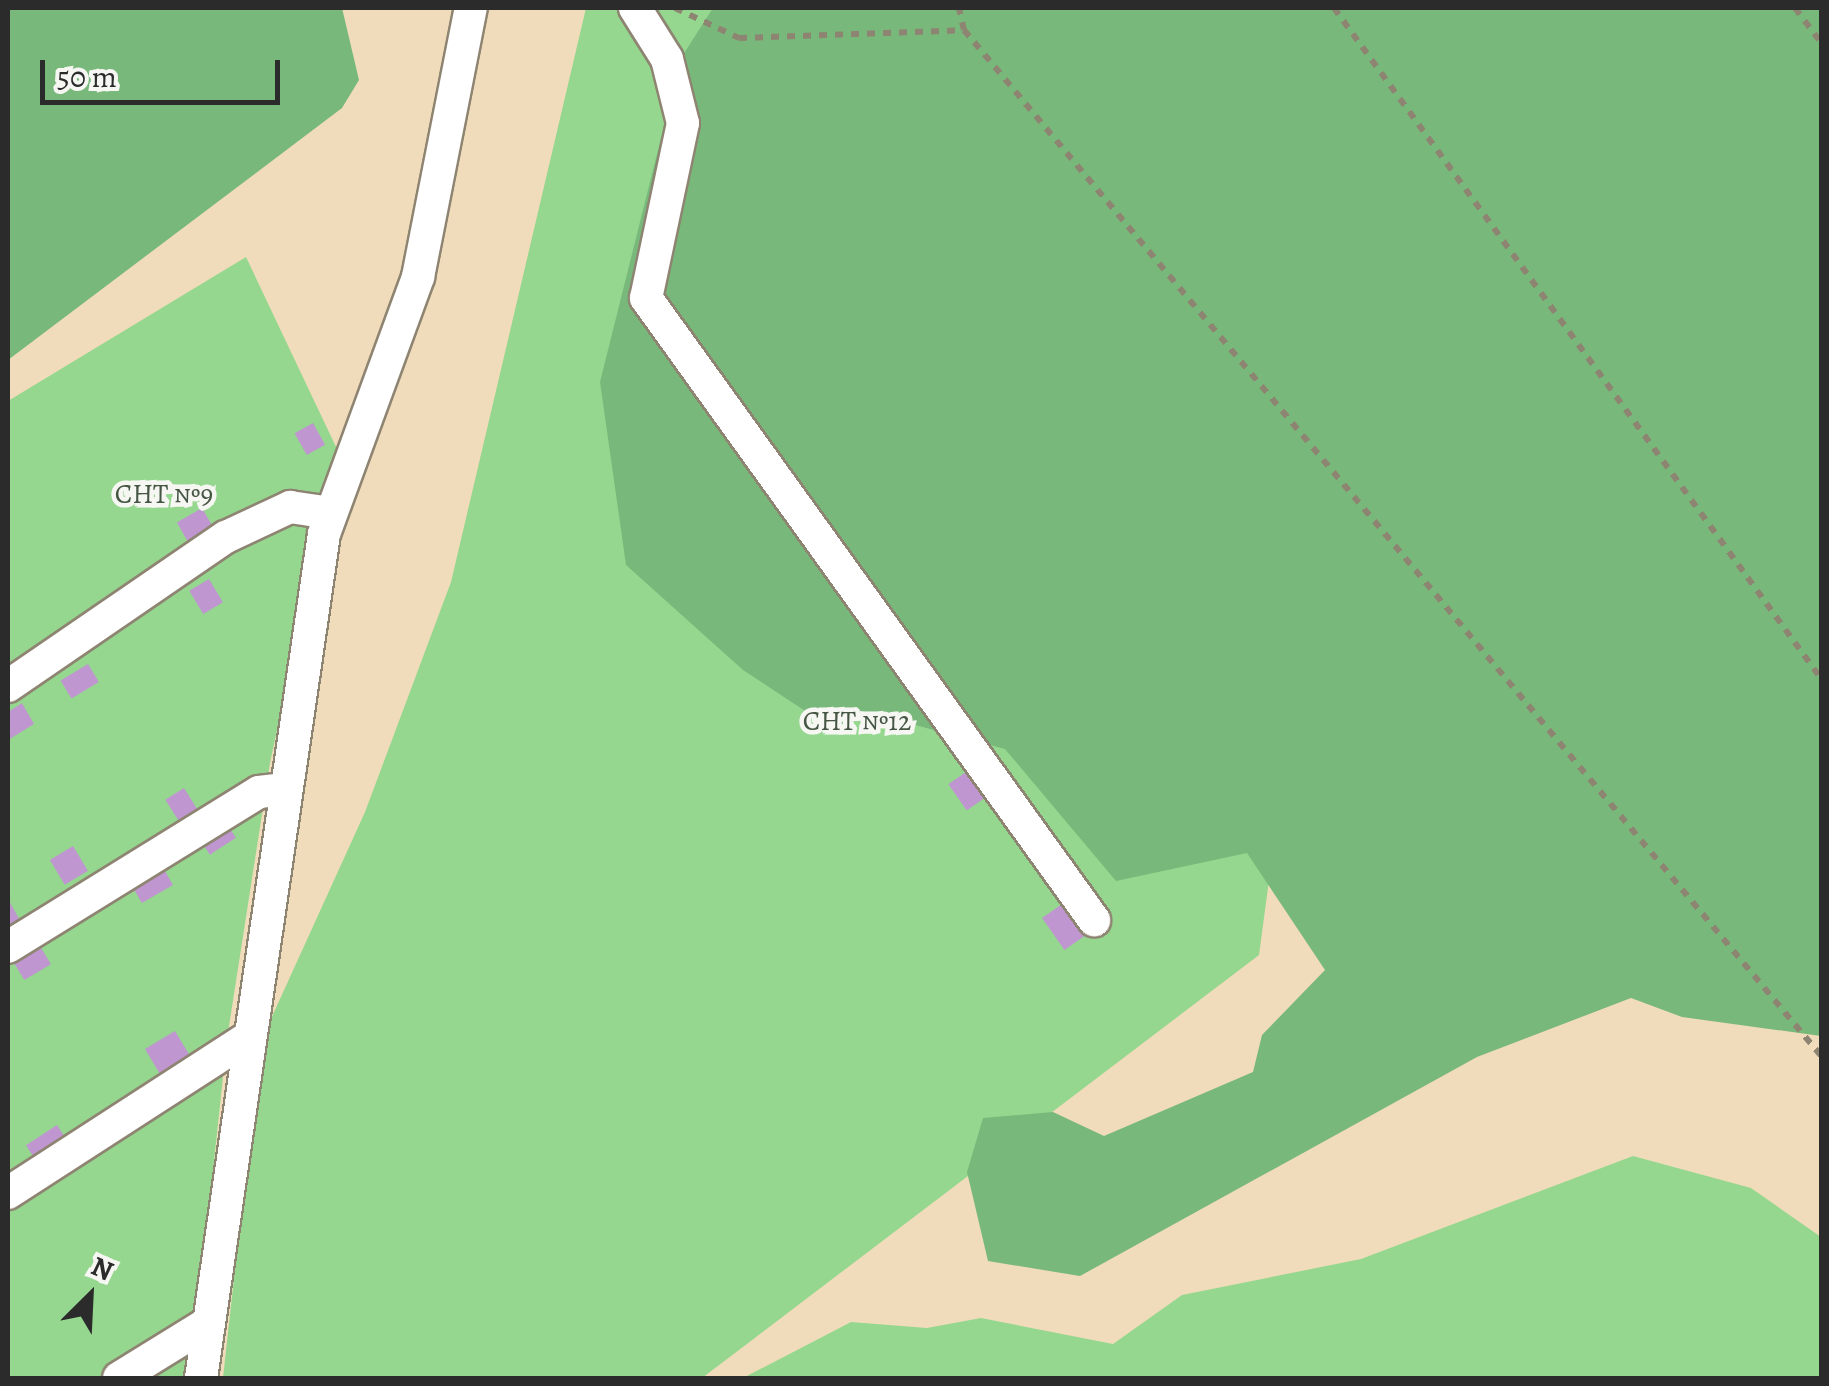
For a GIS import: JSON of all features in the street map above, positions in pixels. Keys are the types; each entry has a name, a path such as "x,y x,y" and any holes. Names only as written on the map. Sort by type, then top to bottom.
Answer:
{"street":[{"path":"201,1378 284,790 330,513 418,277 471,8"},
{"path":"636,8 667,59 683,124 646,298 1094,920"},
{"path":"8,686 226,537 290,507 330,513"},
{"path":"8,947 259,792 284,790"},
{"path":"8,1193 248,1038"},
{"path":"119,1378 208,1323"}],"path":[{"path":"675,8 739,38 964,30"},
{"path":"959,8 964,30 1822,1058"},
{"path":"1334,8 1822,680"},
{"path":"1796,8 1822,44"}],"green space":[{"path":"8,8 342,8 359,80 342,108 8,360"},
{"name":"СНТ №12","path":"586,8 1386,8 1259,955 702,1378 223,1378 260,1043 365,812 451,582"},
{"path":"713,8 1821,8 1821,1036 1682,1017 1631,998 1477,1057 1080,1276 988,1261 967,1172 983,1118 1053,1112 1104,1136 1253,1072 1262,1035 1325,970 1247,853 1116,881 1005,749 874,714 834,730 743,670 626,565 600,382 681,58"},
{"name":"СНТ №9","path":"246,257 337,449 270,763 227,1039 191,1378 8,1378 8,401"},
{"path":"1633,1156 1751,1188 1821,1237 1821,1378 743,1378 851,1322 927,1328 981,1318 1113,1344 1182,1295 1361,1259"}],"building":[{"path":"313,423 325,445 307,455 295,433"},
{"path":"202,508 217,534 192,548 177,522"},
{"path":"209,579 223,602 203,614 189,591"},
{"path":"88,664 99,682 71,698 61,680"},
{"path":"22,703 34,724 8,740 8,712"},
{"path":"973,767 991,793 967,810 948,784"},
{"path":"184,788 197,809 179,821 165,800"},
{"path":"225,821 236,838 210,855 199,838"},
{"path":"73,846 88,871 65,885 50,860"},
{"path":"162,866 173,885 142,903 131,884"},
{"path":"8,899 22,924 8,932"},
{"path":"1065,902 1087,934 1064,950 1042,918"},
{"path":"37,941 51,964 24,980 10,957"},
{"path":"175,1031 190,1056 160,1074 145,1049"},
{"path":"57,1125 68,1142 37,1162 26,1145"}]}
